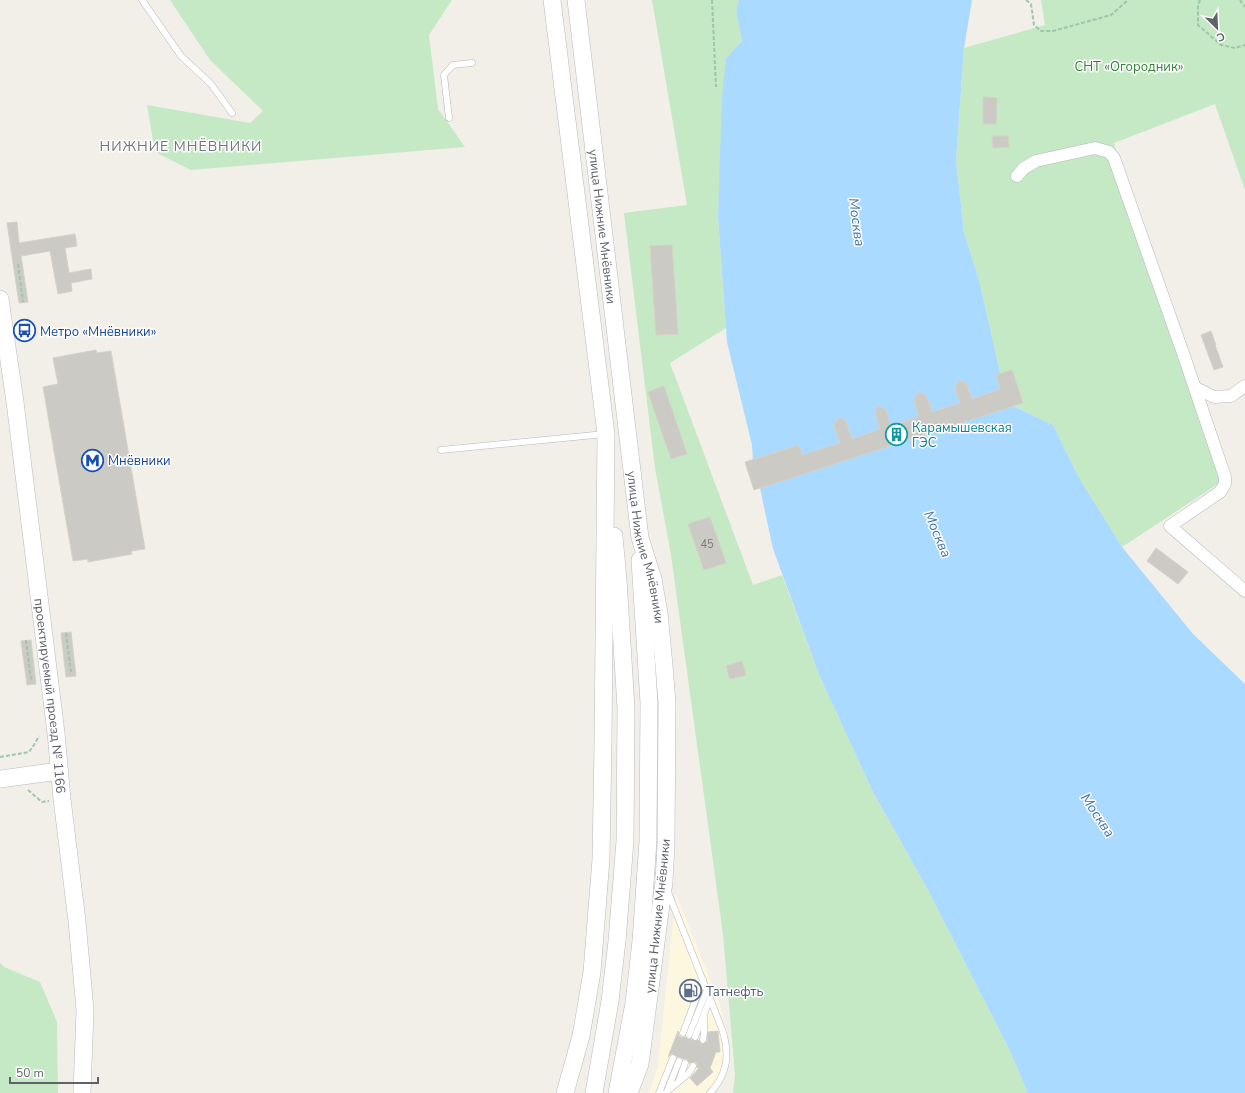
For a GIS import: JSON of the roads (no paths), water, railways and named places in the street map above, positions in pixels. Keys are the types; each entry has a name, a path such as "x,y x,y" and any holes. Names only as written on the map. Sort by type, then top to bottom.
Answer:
{"main road":[{"name":"улица Нижние Мнёвники","path":"552,0 606,434 604,744 600,859 592,972 581,1036 564,1093"},
{"name":"улица Нижние Мнёвники","path":"576,0 640,538 653,579 659,613 667,711 666,844 664,882 640,1064 629,1093"},
{"path":"566,108 589,106"},
{"name":"проектируемый проезд № 1166","path":"0,299 15,402 55,725 62,799 77,921 85,1010 82,1093"},
{"path":"594,1093 610,1001 617,941 625,841 626,708 618,580 606,460"},
{"path":"617,1093 634,1003 641,941 648,834 649,703 640,538"},
{"path":"0,779 59,771"}],"street":[{"path":"1016,176 1024,168 1036,161 1095,148 1109,152 1114,158 1225,473 1225,484 1220,492 1170,526 1245,591"},
{"path":"1196,388 1214,397 1231,396 1245,386"}],"lane":[{"path":"142,0 181,56 210,84 232,113"},
{"path":"449,118 444,75 453,65 472,63"},
{"path":"441,450 606,434"},
{"path":"664,882 703,980 723,1034 726,1047 723,1074 719,1082 710,1093"},
{"path":"683,1033 703,980"},
{"path":"706,990 692,1036 704,1016 710,999"},
{"path":"703,1040 704,1016"},
{"path":"659,1093 673,1058"},
{"path":"666,1092 682,1062 678,1082"},
{"path":"666,1092 688,1074 692,1066"}],"water":[{"name":"Москва","path":"739,0 972,0 964,48 956,160 964,233 979,280 1007,403 1053,425 1078,476 1122,547 1193,634 1245,684 1245,1093 1028,1093 1010,1051 928,890 873,792 820,677 773,549 753,460 752,445 727,342 718,217 722,97 726,58 742,41 736,10"}],"place":[{"name":"Метро «Мнёвники»","path":"25,331"},
{"name":"Карамышевская ГЭС","path":"897,434"},
{"name":"Мнёвники","path":"92,460"},
{"name":"Татнефть","path":"690,991"}],"district":[{"name":"НИЖНИЕ МНЁВНИКИ","path":"181,146"}],"park label":[{"name":"СНТ «Огородник»","path":"1129,66"}]}
